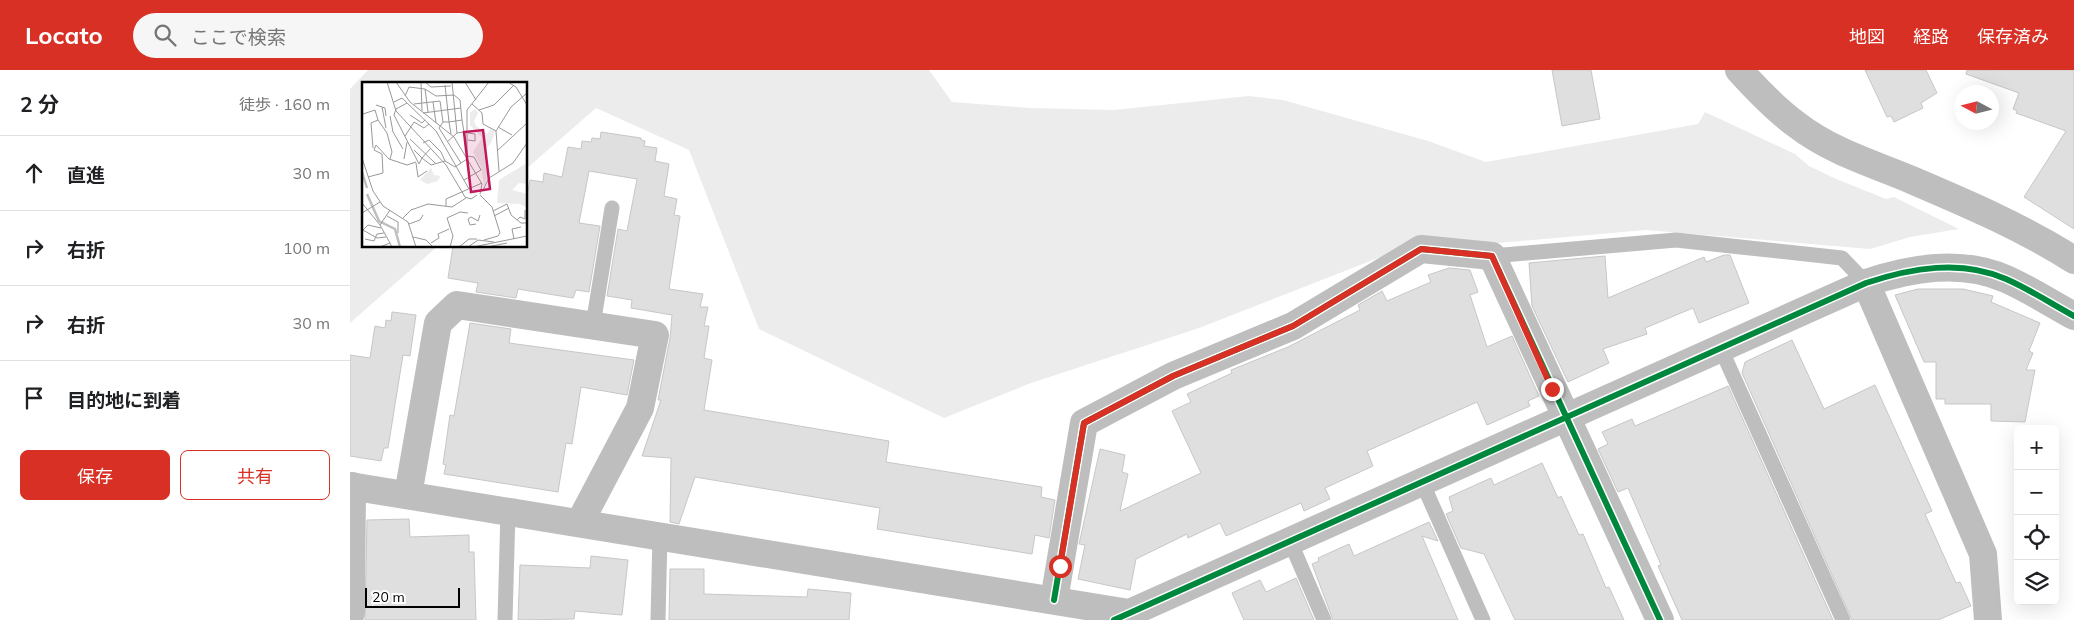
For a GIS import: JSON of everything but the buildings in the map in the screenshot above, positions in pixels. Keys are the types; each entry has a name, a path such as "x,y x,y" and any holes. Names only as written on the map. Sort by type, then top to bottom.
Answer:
{"street":[{"path":"1740,70 1766,99 1785,115 1828,145 1914,181 2044,241 2074,260"},
{"path":"1054,600 1084,423 1173,376 1293,326 1421,249 1492,256 1660,620"},
{"path":"351,615 351,486 660,535 1054,600 1133,615 1290,541 1866,283 1894,274 1927,267 1964,268 2005,278 2074,316"},
{"path":"1866,283 1984,554 1988,620"},
{"path":"408,495 438,323 457,305 655,335 640,408 580,522"}],"lane":[{"path":"593,326 612,208"},
{"path":"1492,256 1676,240 1842,258 1866,283"},
{"path":"1721,349 1843,620"},
{"path":"1422,482 1484,620"},
{"path":"506,620 508,510"},
{"path":"658,620 660,535"},
{"path":"1290,541 1324,620"}],"shaded area":[{"path":"368,70 929,70 952,102 1030,108 1114,110 1249,96 1283,100 1428,141 1486,162 1698,124 1705,112 1795,154 1809,166 1834,178 1886,199 1894,197 1959,229 1910,237 1870,249 1646,230 1497,243 1419,242 1199,328 1031,383 944,418 759,329 689,150 596,108 528,167 528,82 362,82 362,248 436,248 350,323 350,89"}],"cycle path":[{"path":"1054,600 1084,423 1173,376 1293,326 1421,249 1492,256 1660,620"},
{"path":"1114,620 1866,283 1918,270 1936,268 1971,269 2006,279 2074,316"}],"route":[{"path":"1060,566 1084,423 1173,376 1293,326 1421,249 1492,256 1552,389"}]}
